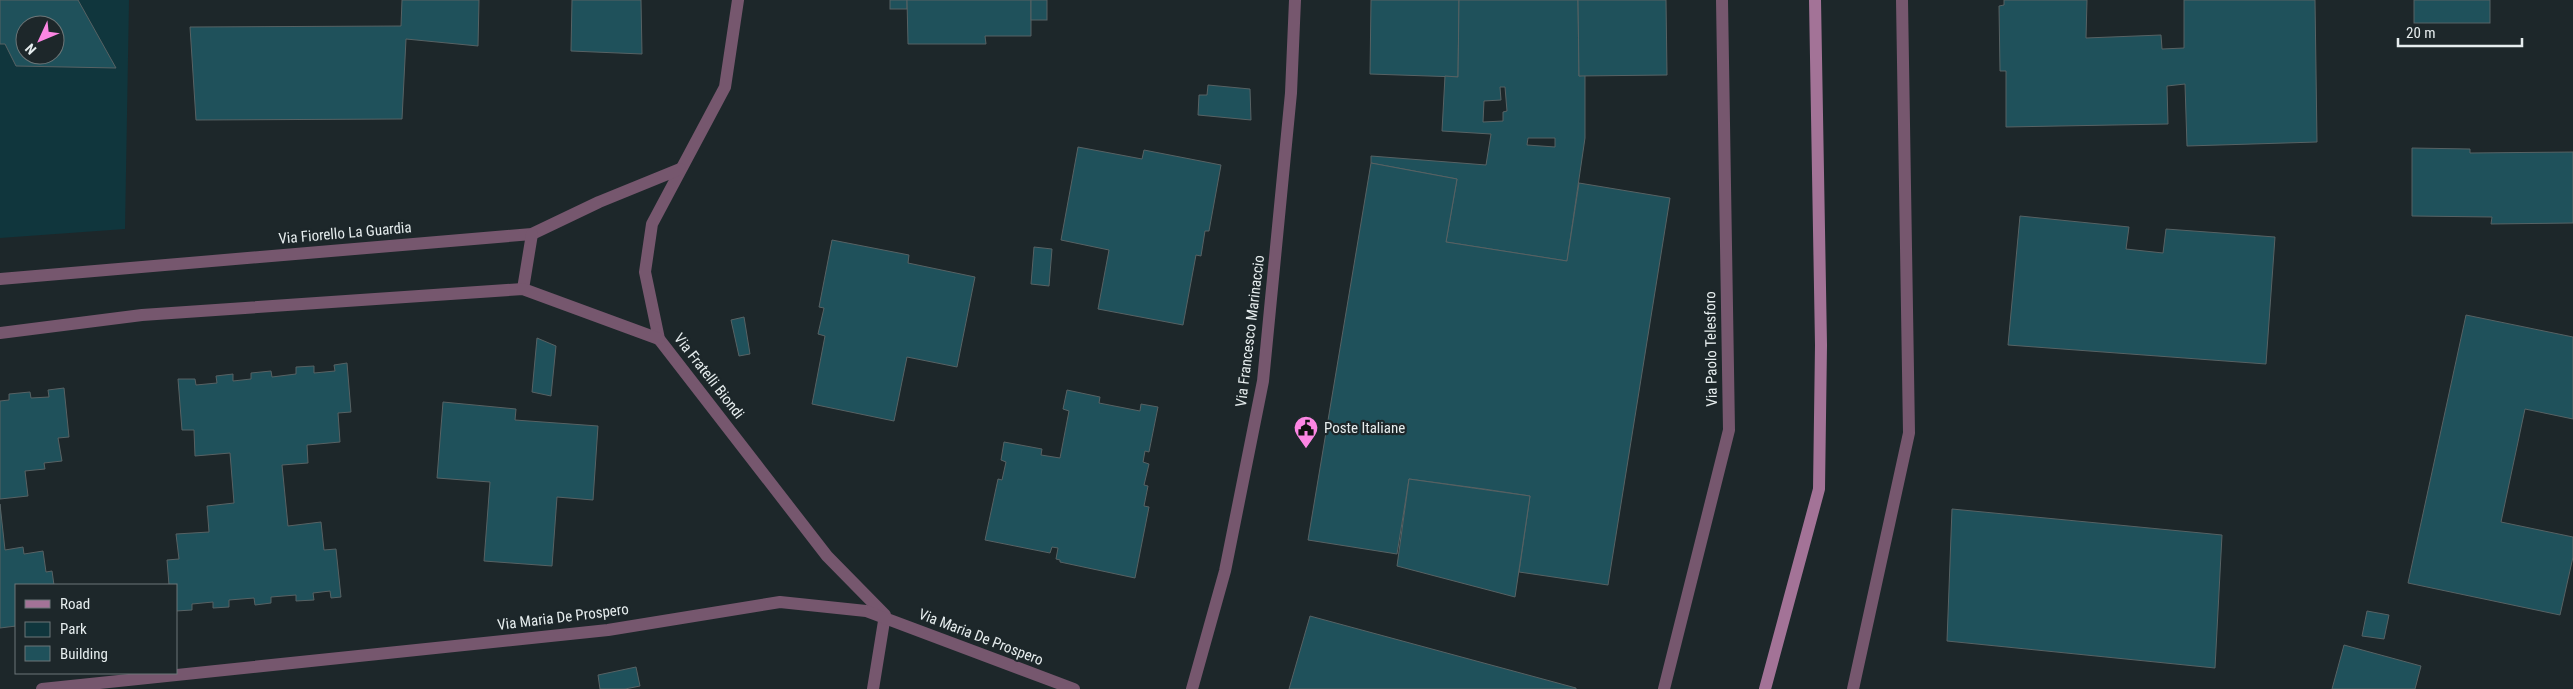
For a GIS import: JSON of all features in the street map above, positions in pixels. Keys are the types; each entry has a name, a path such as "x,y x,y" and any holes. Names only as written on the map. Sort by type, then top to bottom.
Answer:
{"street":[{"name":"Via Fratelli Biondi","path":"738,0 725,87 652,224 645,272 659,339 827,556 885,615 885,618"},
{"name":"Via Francesco Marinaccio","path":"1192,689 1225,571 1263,381 1291,93 1295,0"},
{"name":"Via Paolo Telesforo","path":"1664,689 1729,430 1722,0"},
{"path":"1765,689 1819,489 1821,345 1815,0"},
{"path":"1853,689 1909,433 1902,0"},
{"name":"Via Fiorello La Guardia","path":"0,279 532,234 599,202 680,169"},
{"path":"523,289 532,234"},
{"path":"0,333 142,315 523,289 659,339"},
{"name":"Via Maria De Prospero","path":"42,689 608,630 780,602 866,611 1074,689"},
{"path":"873,689 885,618"}],"green space":[{"path":"0,0 129,0 125,229 0,238"}],"building":[{"path":"0,0 78,0 116,68 16,66 65,65 65,15 15,15 15,64 5,44 0,44"},
{"path":"402,0 479,0 478,46 406,39 402,119 196,120 190,27 401,26"},
{"path":"572,0 641,0 642,54 571,51"},
{"path":"890,0 907,0 907,9 890,9"},
{"path":"907,0 1031,0 1031,36 985,36 986,44 908,44"},
{"path":"1031,0 1047,0 1047,20 1031,20"},
{"path":"1371,0 1459,0 1458,77 1370,74"},
{"path":"1459,0 1578,0 1579,76 1585,75 1585,138 1567,261 1446,242 1457,179 1371,163 1371,156 1486,165 1491,134 1442,131 1445,76 1458,77","holes":["1500,87 1505,87 1507,111 1503,112 1503,121 1483,122 1484,101 1501,100","1528,138 1555,138 1555,147 1527,145"]},
{"path":"1578,0 1666,0 1667,75 1579,76"},
{"path":"2004,0 2087,0 2086,38 2161,35 2162,49 2184,48 2184,0 2315,0 2317,142 2187,146 2185,84 2167,86 2168,124 2006,127 2006,71 2000,71 1999,6 2004,5"},
{"path":"2414,0 2490,0 2490,23 2414,23"},
{"path":"1208,85 1250,89 1251,120 1198,115 1199,95 1207,95"},
{"path":"1078,147 1142,159 1144,150 1221,165 1209,231 1205,231 1201,256 1196,255 1183,325 1098,309 1109,250 1061,240"},
{"path":"2412,148 2470,149 2470,153 2573,152 2573,223 2491,224 2492,217 2412,216"},
{"path":"1371,163 1457,179 1446,242 1567,261 1579,183 1670,198 1608,585 1519,572 1530,496 1484,489 1409,479 1397,554 1308,540"},
{"path":"2020,216 2129,227 2126,249 2163,253 2166,229 2275,237 2266,364 2008,345"},
{"path":"832,240 909,255 908,263 975,277 957,367 907,357 894,421 812,404 825,336 818,334 824,308 819,307"},
{"path":"1034,247 1052,249 1049,286 1031,284"},
{"path":"2466,315 2573,337 2573,419 2525,409 2501,522 2573,537 2573,557 2560,615 2408,583"},
{"path":"744,317 750,354 739,356 731,320"},
{"path":"537,338 556,346 551,396 532,392"},
{"path":"347,363 351,412 338,413 340,442 307,445 308,463 282,465 288,526 321,522 324,550 336,549 341,597 331,598 330,591 313,593 314,600 296,601 296,595 271,597 271,603 255,605 254,598 229,600 229,607 213,608 213,602 192,604 192,610 178,611 178,584 169,584 167,560 179,559 176,534 209,532 207,506 234,503 230,453 195,456 194,430 182,430 178,379 195,379 196,385 217,383 216,376 233,374 233,381 251,379 251,373 271,371 272,377 296,374 296,367 314,366 314,373 335,371 334,365"},
{"path":"64,388 69,437 58,438 62,461 44,463 45,469 25,471 28,496 0,499 0,401 9,400 9,394 30,392 31,398 49,397 48,390"},
{"path":"1067,390 1100,397 1099,403 1140,411 1141,404 1158,407 1149,452 1145,451 1143,462 1149,464 1144,485 1148,486 1144,506 1149,507 1135,578 1060,562 1060,560 1056,559 1058,548 1052,547 1050,553 985,540 998,479 1002,480 1006,462 1001,460 1004,442 1042,449 1041,455 1060,458 1069,411 1063,409"},
{"path":"443,402 516,409 515,420 598,426 593,500 557,497 552,566 484,561 490,482 437,478"},
{"path":"1409,479 1530,496 1515,597 1397,566"},
{"path":"0,504 5,550 23,547 24,554 43,551 46,572 52,571 54,584 15,584 15,626 0,628"},
{"path":"1952,509 2222,535 2215,668 1947,641"},
{"path":"2367,611 2389,615 2384,639 2362,636"},
{"path":"1310,616 1576,688 1576,689 1289,689"},
{"path":"2344,645 2421,666 2415,689 2332,689"},
{"path":"636,667 640,686 625,689 600,689 598,675"}],"place":[{"name":"Poste Italiane","path":"1306,449"}]}
